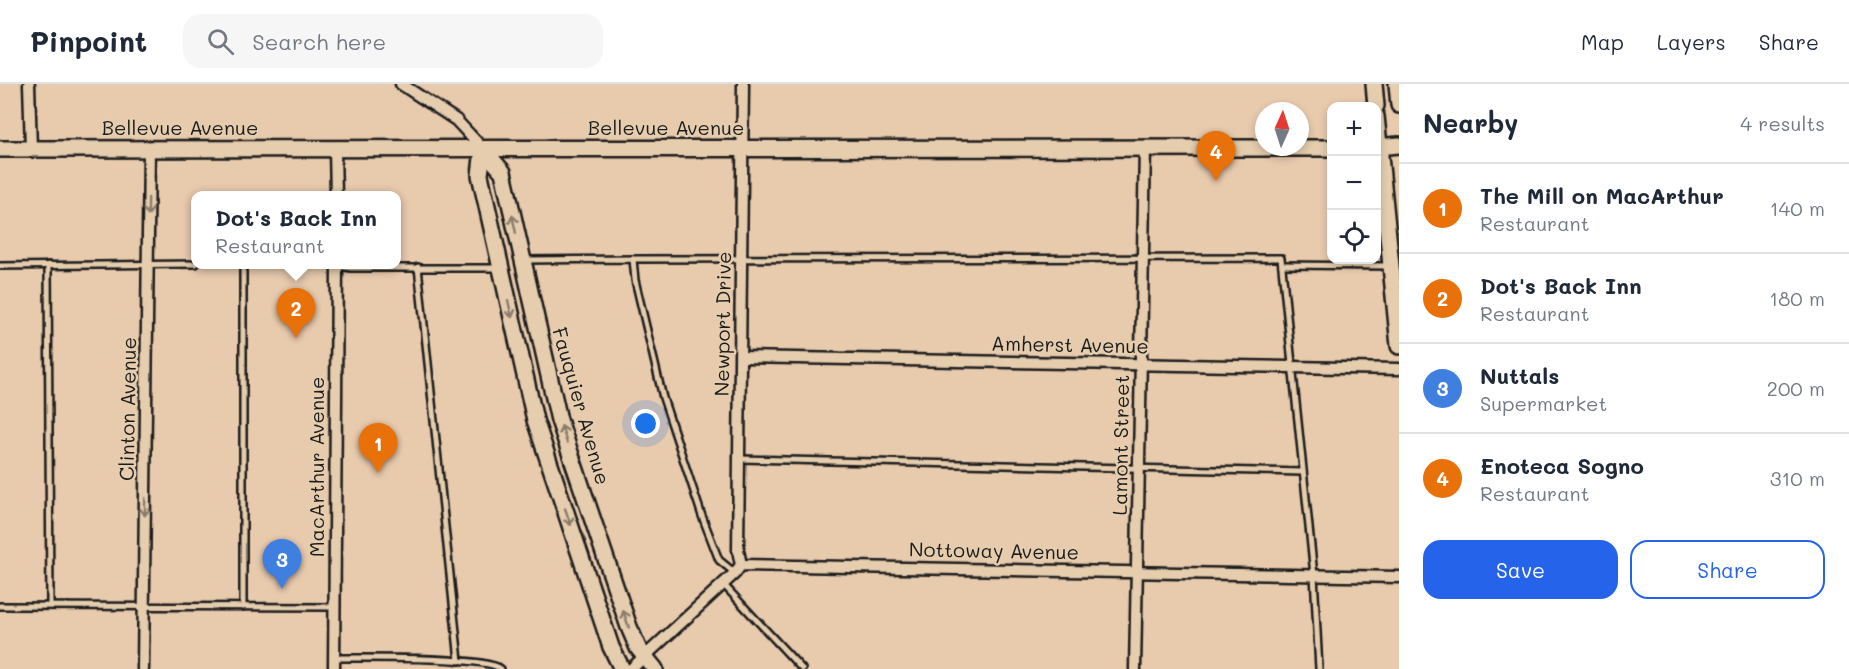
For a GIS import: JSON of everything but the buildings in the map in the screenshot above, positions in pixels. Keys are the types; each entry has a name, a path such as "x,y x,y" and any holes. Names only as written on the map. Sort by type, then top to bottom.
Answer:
{"street":[{"path":"29,84 31,148"},
{"name":"Fauquier Avenue","path":"401,84 456,120 503,172 559,420 629,627 644,657 655,669"},
{"name":"Newport Drive","path":"738,569 743,84"},
{"path":"1374,84 1376,102"},
{"path":"1397,84 1399,105"},
{"path":"1381,147 1399,146"},
{"name":"Bellevue Avenue","path":"0,149 1327,148"},
{"name":"Clinton Avenue","path":"142,669 149,149"},
{"path":"483,149 480,175 536,420 608,636 622,669"},
{"name":"Lamont Street","path":"1135,669 1145,149"},
{"path":"335,150 336,191"},
{"path":"1379,156 1399,346"},
{"name":"MacArthur Avenue","path":"334,663 337,269"},
{"name":"Amherst Avenue","path":"741,357 1399,369"},
{"path":"631,669 738,569"},
{"name":"Nottoway Avenue","path":"738,569 1137,572 1399,577"}],"lane":[{"path":"522,260 1281,258 1314,575 1319,669"},
{"path":"633,259 635,280 663,398 702,516 719,560 738,569"},
{"path":"0,266 191,264"},
{"path":"48,265 50,605"},
{"path":"1282,265 1391,266"},
{"path":"401,267 501,268"},
{"path":"418,267 459,661"},
{"path":"243,269 243,607"},
{"path":"738,459 1302,472"},
{"path":"723,584 802,669"},
{"path":"0,606 334,607"},
{"path":"334,663 459,661 492,663 501,669"}],"place":[{"name":"Enoteca Sogno","path":"1216,181"},
{"name":"Dot's Back Inn","path":"296,338"},
{"name":"The Mill on MacArthur","path":"378,473"},
{"name":"Nuttals","path":"282,589"}]}
